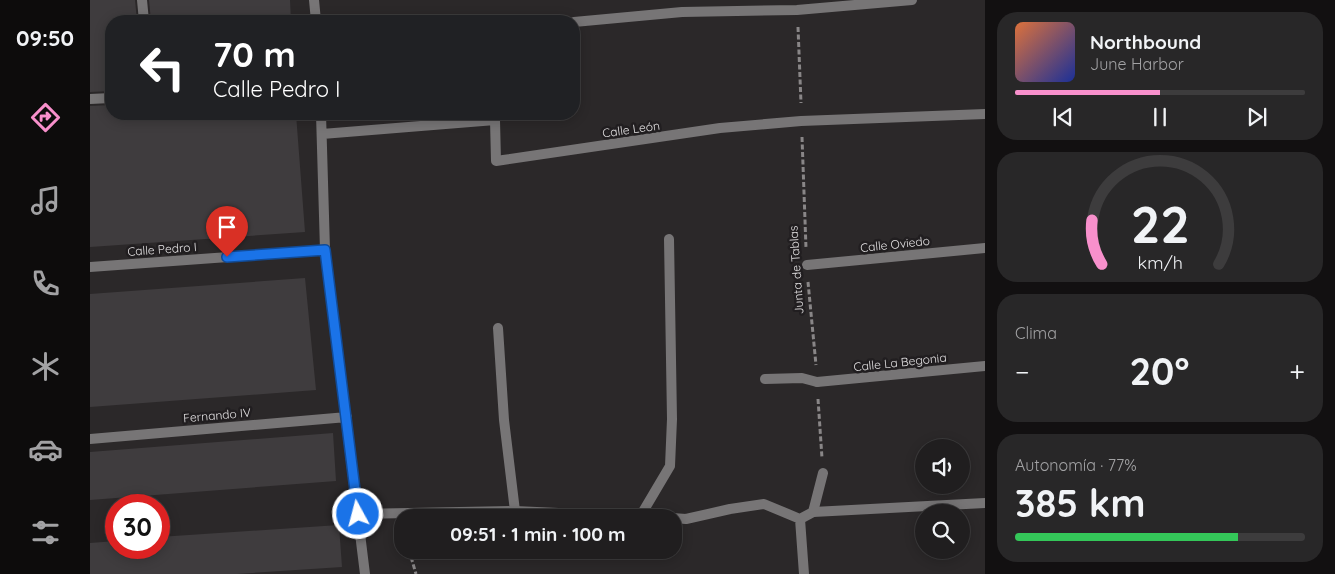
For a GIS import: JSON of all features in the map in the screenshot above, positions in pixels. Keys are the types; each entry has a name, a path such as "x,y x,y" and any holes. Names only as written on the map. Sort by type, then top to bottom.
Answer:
{"street":[{"path":"142,0 143,15"},
{"path":"314,0 315,15"},
{"path":"580,21 682,12 797,10 912,0"},
{"path":"90,99 105,98"},
{"name":"Calle León","path":"322,134 495,120 496,161 720,128 801,121 985,114"},
{"path":"321,120 325,250 347,417 364,574"},
{"path":"645,509 670,466 672,419 669,239"},
{"name":"Calle Oviedo","path":"807,265 985,248"},
{"name":"Calle Pedro I","path":"90,267 325,250"},
{"path":"498,328 504,420 515,509"},
{"name":"Calle La Begonia","path":"765,378 802,378 817,382 985,366"},
{"name":"Fernando IV","path":"90,439 347,417"},
{"path":"813,512 823,473"},
{"path":"800,519 813,512 985,503"},
{"path":"682,519 764,504 800,519"},
{"path":"358,514 394,513"},
{"path":"800,519 804,574"}],"path":[{"name":"Junta de Tablas","path":"797,10 807,265 823,473"},
{"path":"412,559 416,574"}],"building":[{"path":"90,0 135,0 136,15 105,15 105,91 90,92"},
{"path":"149,0 290,0 291,15 150,15"},
{"path":"105,105 105,120 296,120 305,232 90,247 90,106"},
{"path":"305,278 316,390 90,407 90,294"},
{"path":"333,433 336,481 168,494 105,494 105,499 90,500 90,452"},
{"path":"339,525 342,567 237,574 90,574 90,543 105,542 105,559 170,559 170,536"}],"route":[{"path":"227,257 325,250 358,514"}]}
